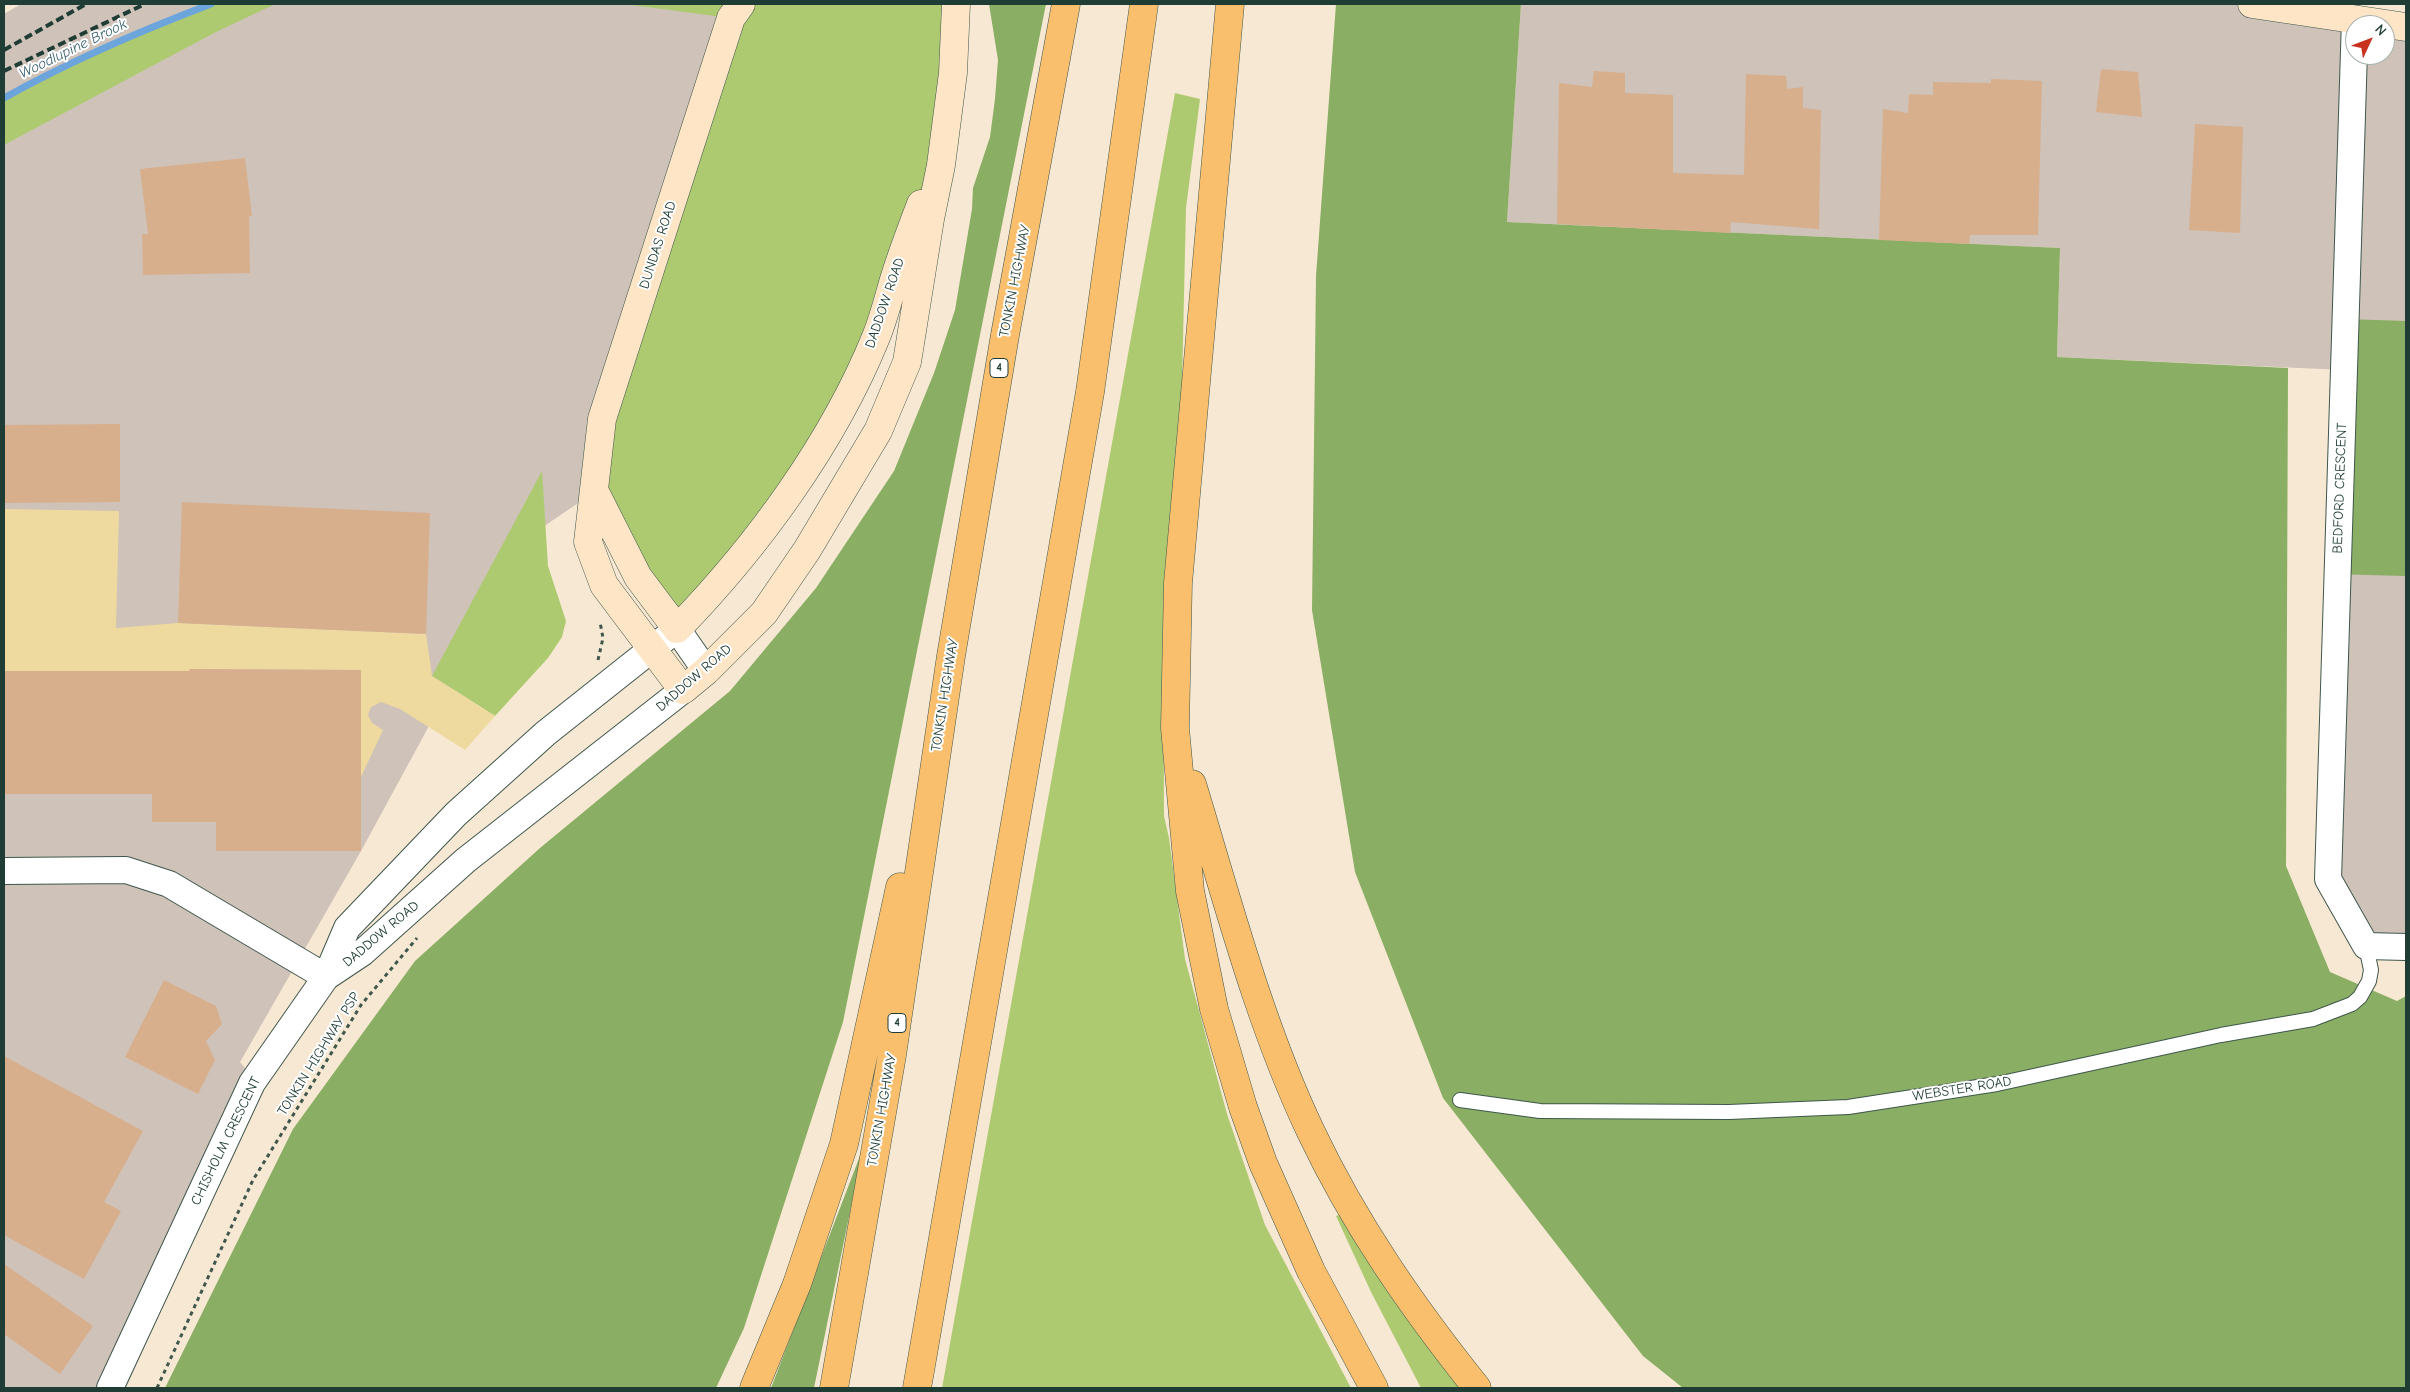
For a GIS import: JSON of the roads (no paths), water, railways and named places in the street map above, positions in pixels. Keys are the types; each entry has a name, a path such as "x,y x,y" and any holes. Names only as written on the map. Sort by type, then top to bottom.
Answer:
{"highway":[{"name":"TONKIN HIGHWAY","path":"834,1388 892,1055 951,656 1004,335 1066,4"},
{"path":"917,1388 1090,392 1144,4"},
{"path":"1230,4 1178,583 1175,728 1190,891 1214,1009 1243,1107 1263,1163 1311,1271 1374,1388"},
{"path":"754,1388 797,1284 844,1144 951,656"},
{"path":"1175,728 1262,1012 1310,1131 1366,1236 1426,1324 1477,1388"},
{"path":"748,1388 776,1338"}],"main road":[{"name":"DUNDAS ROAD","path":"683,690 604,585 588,542 602,420 731,18 741,4"},
{"name":"DADDOW ROAD","path":"683,690 706,671 764,613 808,550 878,431 907,362 930,219 941,166 953,73 956,4"},
{"path":"2252,4 2345,18"},
{"name":"DADDOW ROAD","path":"677,629 700,605 765,528 836,421 877,336 905,244 923,200 941,166"},
{"path":"595,492 638,577 677,629"}],"street":[{"name":"BEDFORD CRESCENT","path":"2354,65 2328,879 2366,946"},
{"path":"677,629 706,671"},
{"name":"DADDOW ROAD","path":"326,977 347,928 456,814 546,733 677,629"},
{"name":"DADDOW ROAD","path":"326,977 362,954 466,860 683,690"},
{"path":"4,871 126,870 169,884 326,977"},
{"path":"2366,946 2406,947"},
{"name":"CHISHOLM CRESCENT","path":"110,1388 252,1083 326,977"}],"lane":[{"name":"WEBSTER ROAD","path":"1460,1100 1540,1111 1729,1112 1848,1107 1997,1084 2221,1035 2312,1019 2352,1004 2360,997 2369,981 2371,970 2366,946"}],"waterway":[{"name":"Woodlupine Brook","path":"4,98 106,47 211,4"}],"railway":[{"path":"4,50 86,4"},
{"path":"4,71 145,4"}]}
